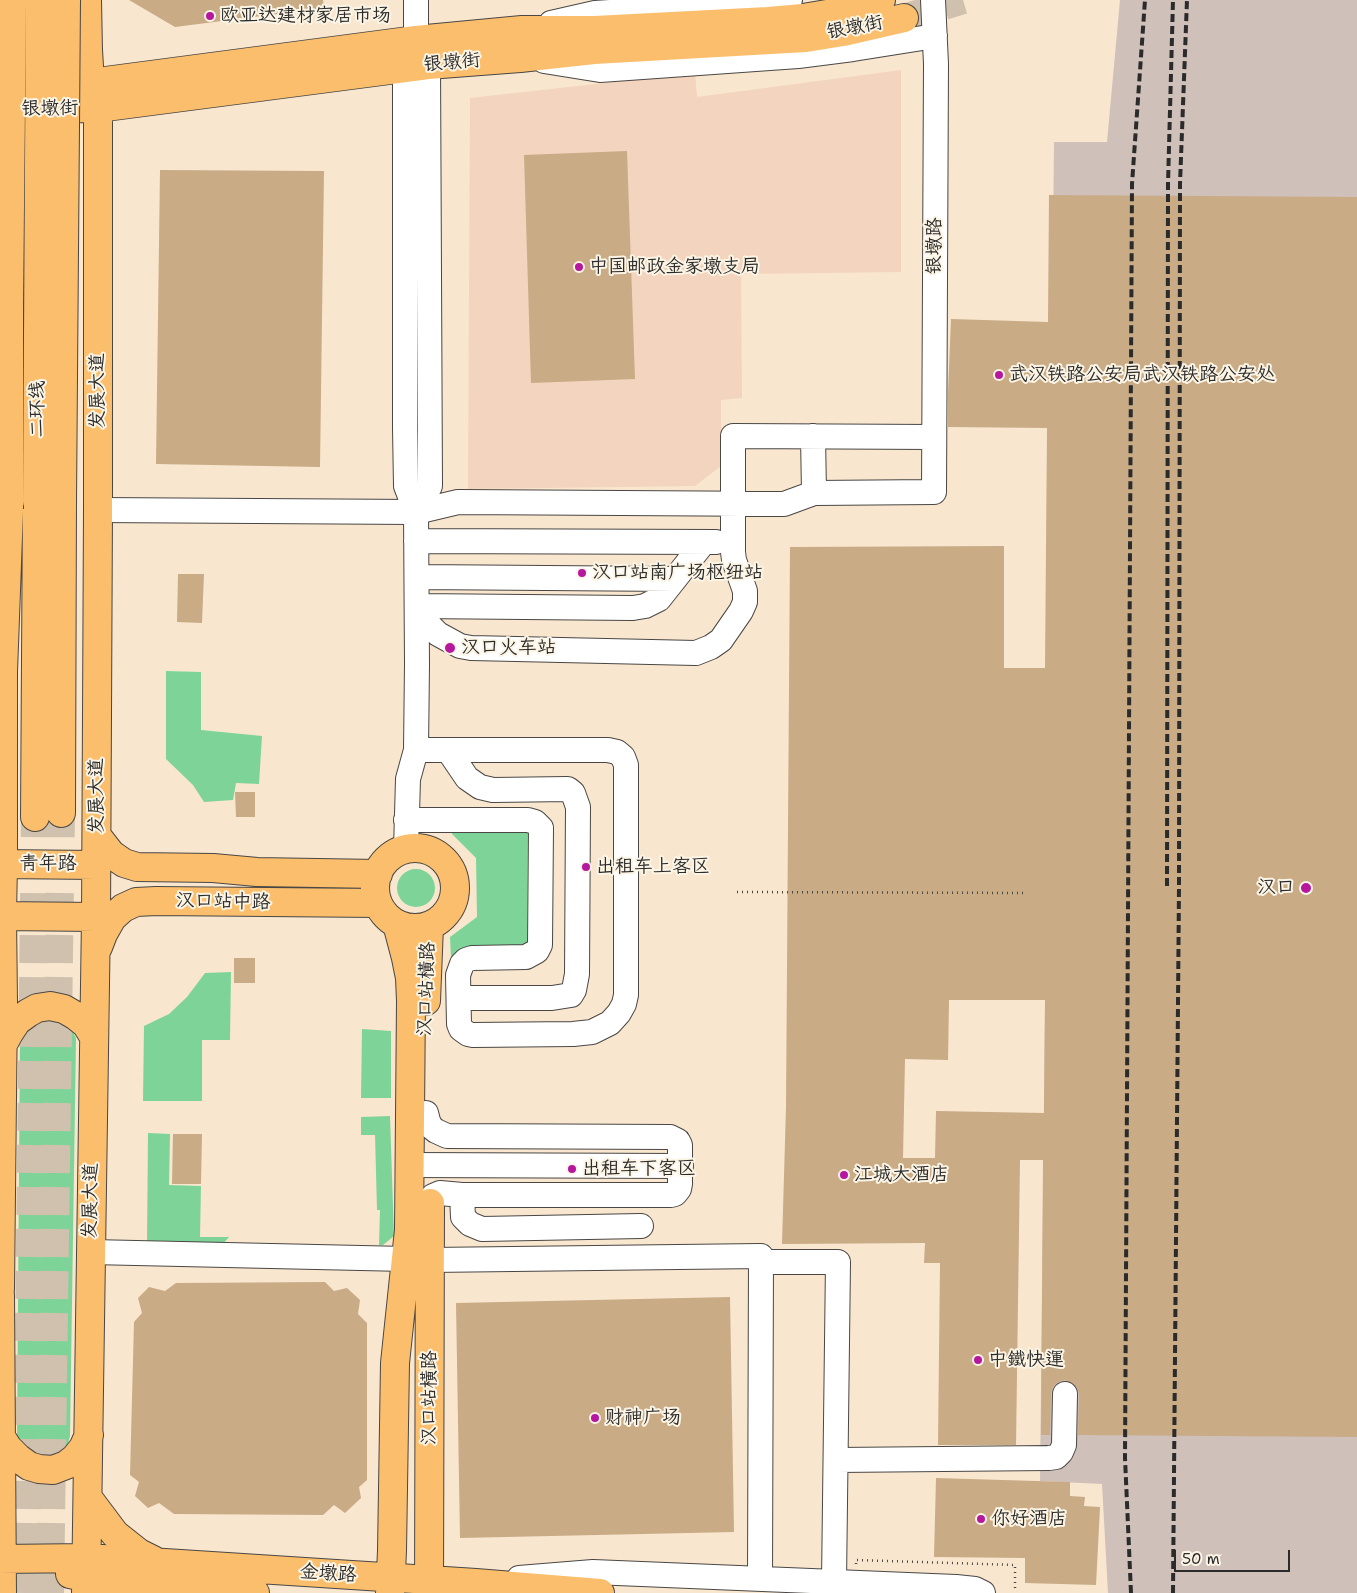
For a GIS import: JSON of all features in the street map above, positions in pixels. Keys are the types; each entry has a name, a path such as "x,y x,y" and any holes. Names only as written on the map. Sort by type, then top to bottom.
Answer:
{"main road":[{"path":"0,1289 2,1046 1,776 9,509 12,0"},
{"name":"银墩街","path":"0,109 94,96 416,40 522,30 595,30 768,22 838,12 881,0"},
{"name":"发展大道","path":"65,1 88,50 94,96 98,252 97,865 87,1576"},
{"name":"二环线","path":"48,815 50,502 65,1"},
{"name":"银墩街","path":"94,96 594,50 806,38 843,32 904,18"},
{"path":"0,249 29,233 49,229 68,231 82,238 98,252"},
{"path":"0,634 3,672"},
{"name":"汉口站中路","path":"97,836 111,854 124,863 137,866 213,868 257,872 378,874"},
{"path":"416,848 437,854 451,871 455,887 452,903 447,913 429,926 407,928 397,924 389,918 378,903 375,884 382,866 388,858 406,849 416,848"},
{"name":"青年路","path":"2,864 97,865"},
{"name":"汉口站中路","path":"96,953 103,934 112,918 123,908 136,902 378,903"},
{"path":"1,916 96,917"},
{"path":"390,1586 395,1363 418,1260 409,1230 410,978 397,924"},
{"name":"汉口站横路","path":"426,1113 426,990 429,926"},
{"path":"2,1046 17,1021 37,1008 50,1006 64,1009 76,1016 86,1024 94,1037"},
{"name":"汉口站横路","path":"429,1587 418,1260 430,1203"},
{"path":"0,1295 2,1593"},
{"path":"1,1437 18,1458 29,1466 53,1470 66,1465 75,1458 83,1448 88,1436"},
{"path":"88,1498 116,1534 139,1553 156,1562"},
{"path":"1,1559 87,1576 130,1589 256,1593"},
{"name":"金墩路","path":"87,1576 156,1562 390,1586 429,1587 476,1583 600,1593"}],"street":[{"path":"406,849 408,779 416,750 416,512 406,486 406,466 417,66 416,0"},
{"path":"522,30 595,13 790,0"},
{"name":"银墩路","path":"814,493 934,492 935,36 933,0"},
{"path":"520,58 600,70 798,56 935,36"},
{"path":"417,610 438,634 460,646 471,648 696,653 721,640 745,602 745,591 734,560 732,542 733,436 934,438"},
{"path":"98,510 416,512 458,502 784,504 814,493 813,436"},
{"path":"416,540 732,542"},
{"path":"417,610 633,608 645,606 659,599 704,542"},
{"path":"416,577 674,579"},
{"path":"406,820 528,820 535,822 541,828 541,939 537,951 526,957 472,958 466,960 460,968 458,975 459,1024 464,1032 473,1035 582,1034 602,1028 619,1013 626,995 626,766 623,757 617,752 608,750 416,750"},
{"path":"448,750 467,778 480,788 493,790 568,790 573,792 578,807 577,974 574,990 571,995 552,998 458,998"},
{"path":"426,1113 431,1127 447,1136 670,1137 678,1141 680,1145 681,1166 679,1189 671,1196 462,1195 447,1193 436,1194 430,1203"},
{"path":"409,1165 681,1166"},
{"path":"462,1195 463,1218 470,1224 482,1229 641,1226"},
{"path":"91,1252 418,1260 761,1256 760,1579"},
{"path":"761,1262 838,1262 837,1460 845,1582"},
{"path":"837,1460 1056,1457 1064,1445 1065,1394"},
{"path":"476,1583 593,1572 956,1587 984,1593"}],"path":[{"path":"737,892 1023,893"},
{"path":"845,1582 856,1560 957,1562 1015,1565 1015,1588"}],"shaded area":[{"path":"1120,0 1357,0 1357,1593 1108,1593 1102,1484 1040,1481 1054,142 1107,142"},
{"path":"901,70 901,272 741,274 742,398 721,400 721,466 695,486 468,489 470,98 695,73 697,97"}],"green space":[{"path":"166,671 201,672 201,730 262,736 259,784 236,783 233,800 204,802 193,785 166,759"},
{"path":"452,819 528,831 527,948 466,950 451,958 450,937 477,917 476,858 452,834"},
{"path":"416,869 423,870 429,875 434,881 434,895 429,901 423,906 416,907 409,906 403,901 398,895 397,888 398,881 403,875 409,870"},
{"path":"231,972 230,1040 202,1040 202,1101 143,1101 144,1026 169,1014 187,997 205,973"},
{"path":"54,1015 70,1026 76,1038 70,1436 65,1454 35,1460 17,1437 20,1039 31,1022"},
{"path":"362,1029 391,1031 391,1098 361,1098"},
{"path":"390,1116 394,1236 383,1245 379,1245 380,1210 377,1210 375,1135 361,1135 361,1117"},
{"path":"148,1133 170,1134 169,1185 201,1186 200,1237 229,1237 223,1244 147,1244"}],"building":[{"name":"欧亚达建材家居市场","path":"129,0 323,0 324,8 175,27"},
{"name":"中国邮政金家墩支局","path":"627,151 635,379 531,383 524,155"},
{"path":"160,170 324,171 320,467 156,464"},
{"path":"1049,195 1357,197 1357,1437 1078,1435 1079,1394 1077,1388 1072,1383 1065,1380 1058,1382 1053,1387 1051,1393 1050,1435 1041,1435 1043,1160 1020,1160 1016,1445 938,1445 940,1263 924,1263 925,1243 782,1244 786,1107 790,547 1004,546 1004,668 1045,668 1047,428 948,427 948,393 951,319 1048,322","holes":["949,1000 1045,1000 1044,1113 936,1111 935,1158 903,1158 905,1059 948,1060"]},
{"path":"178,574 204,574 202,623 177,622"},
{"path":"235,792 255,792 255,817 236,817"},
{"path":"234,958 255,958 255,983 234,983"},
{"path":"173,1134 202,1134 201,1184 172,1184"},
{"path":"325,1282 334,1291 347,1288 360,1300 358,1314 367,1323 367,1480 359,1487 361,1498 345,1513 334,1505 323,1515 174,1514 159,1503 148,1508 135,1496 139,1482 130,1475 134,1322 142,1313 138,1298 149,1287 165,1291 176,1283"},
{"name":"财神广场","path":"730,1297 734,1532 460,1538 456,1303"},
{"path":"936,1478 1070,1482 1070,1496 1085,1497 1084,1506 1100,1507 1096,1585 1025,1583 1025,1558 934,1557"}],"tunnel":[{"path":"904,18 963,0"},
{"path":"50,1593 61,813"},
{"path":"26,1593 35,817"}],"railway":[{"path":"1131,1593 1125,1458 1132,184 1145,0"},
{"path":"1167,886 1168,184 1173,0"},
{"path":"1173,1593 1179,886 1180,184 1187,0"}],"place":[{"name":"欧亚达建材家居市场","path":"210,16"},
{"name":"中国邮政金家墩支局","path":"579,267"},
{"name":"武汉铁路公安局武汉铁路公安处","path":"999,375"},
{"name":"汉口站南广场枢纽站","path":"582,573"},
{"name":"汉口火车站","path":"450,648"},
{"name":"出租车上客区","path":"586,867"},
{"name":"汉口","path":"1306,888"},
{"name":"出租车下客区","path":"572,1169"},
{"name":"江城大酒店","path":"844,1175"},
{"name":"中鐵快運","path":"978,1360"},
{"name":"财神广场","path":"595,1418"},
{"name":"你好酒店","path":"981,1519"}]}
